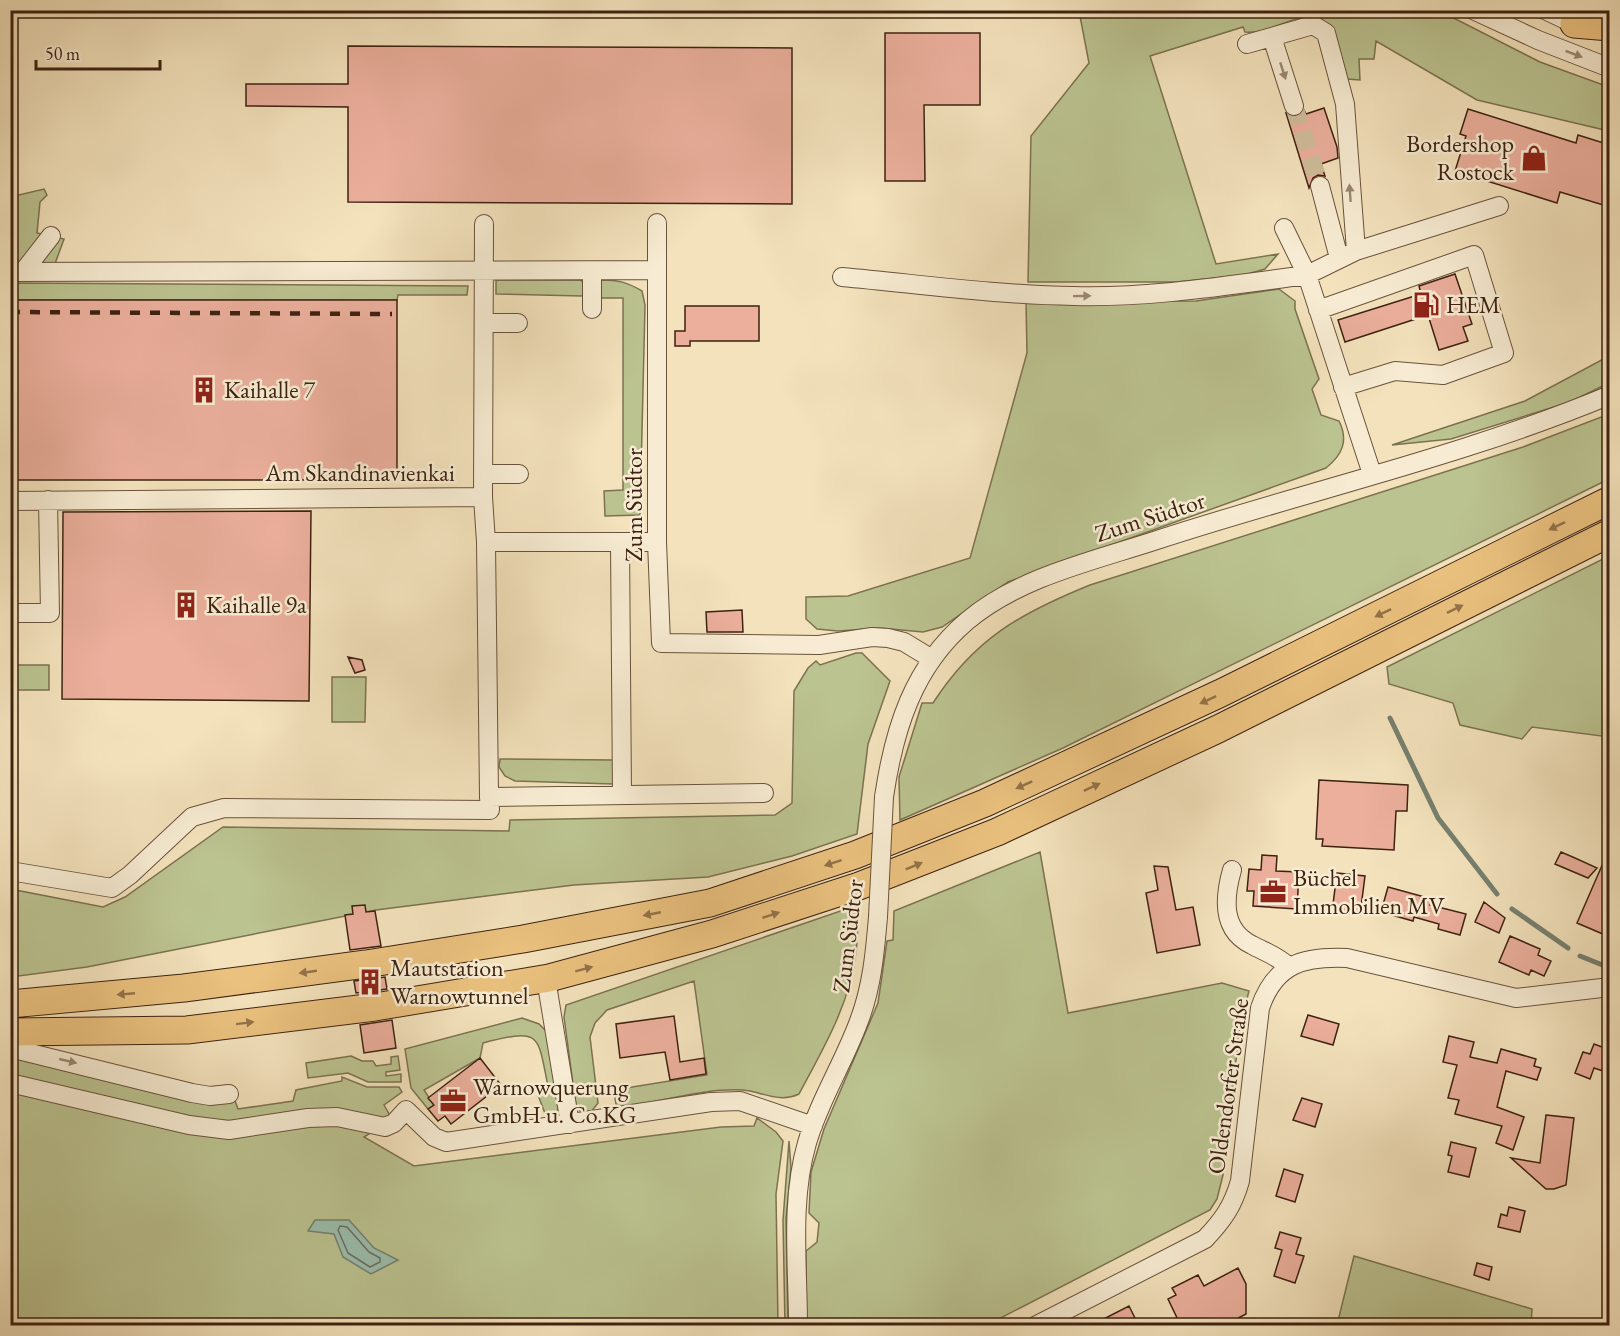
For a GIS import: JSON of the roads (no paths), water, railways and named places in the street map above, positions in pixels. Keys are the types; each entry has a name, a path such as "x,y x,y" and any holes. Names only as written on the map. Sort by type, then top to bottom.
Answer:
{"highway":[{"path":"1574,24 1610,27"},
{"path":"10,1004 184,988 366,964 523,939 710,903 855,855 985,803 1221,693 1610,500"},
{"path":"10,1032 187,1030 375,1007 546,979 712,934 859,886 996,832 1218,729 1610,533"}],"street":[{"path":"1473,10 1538,40 1610,68"},
{"path":"1545,10 1610,38"},
{"path":"1247,44 1313,25 1326,33 1345,104 1356,251"},
{"path":"1272,37 1294,106"},
{"path":"1320,186 1339,258"},
{"path":"842,277 1024,294 1077,296 1163,293 1307,275 1356,251 1499,206"},
{"name":"Zum Südtor","path":"657,223 657,542 661,643 819,645 872,637 904,642 932,659"},
{"name":"Am Skandinavienkai","path":"10,501 483,496 485,474 484,224"},
{"path":"1284,228 1307,275 1372,474"},
{"path":"17,272 51,236"},
{"path":"1318,310 1474,255 1504,353 1443,375 1395,371 1343,387"},
{"path":"17,272 657,270"},
{"path":"592,271 592,309"},
{"path":"484,323 518,323"},
{"name":"Zum Südtor","path":"798,1326 799,1182 807,1141 859,1021 869,991 878,917 884,797 890,756 898,724 918,680 932,659 966,622 983,609 1044,578 1228,516 1553,419 1610,395"},
{"path":"485,474 519,474"},
{"path":"10,871 112,888 130,875 192,817 224,808 490,810 486,542 483,496"},
{"path":"10,613 50,613 48,500"},
{"path":"486,542 657,542"},
{"path":"620,542 622,795"},
{"path":"489,797 764,793"},
{"path":"1232,870 1226,891 1226,913 1234,930 1248,944 1280,958 1289,967"},
{"name":"Oldendorfer Straße","path":"1035,1326 1204,1239 1225,1219 1233,1206 1240,1181 1260,1008 1266,989 1289,967 1323,957 1347,958 1516,998 1610,987"},
{"path":"546,979 570,1124"},
{"path":"10,1048 192,1093 210,1096 229,1094"},
{"path":"10,1083 189,1125 229,1130 328,1118 385,1127 394,1123 406,1110 434,1137 446,1142 570,1124 608,1114 711,1102 740,1101 813,1126"}],"water":[{"path":"315,1220 349,1220 374,1248 398,1260 371,1274 343,1257 334,1234 308,1231"}],"waterway":[{"path":"1390,718 1438,818 1497,894"},
{"path":"1512,909 1568,948"},
{"path":"1580,956 1610,968"}],"tunnel":[{"path":"1294,106 1320,186"}],"railway":[{"path":"10,312 392,314"}],"place":[{"name":"Bordershop Rostock","path":"1534,158"},
{"name":"HEM","path":"1426,305"},
{"name":"Kaihalle 7","path":"204,390"},
{"name":"Kaihalle 9a","path":"186,605"},
{"name":"Büchel Immobilien MV","path":"1273,892"},
{"name":"Mautstation Warnowtunnel","path":"370,982"},
{"name":"Warnowquerung GmbH u. Co.KG","path":"453,1101"}]}
